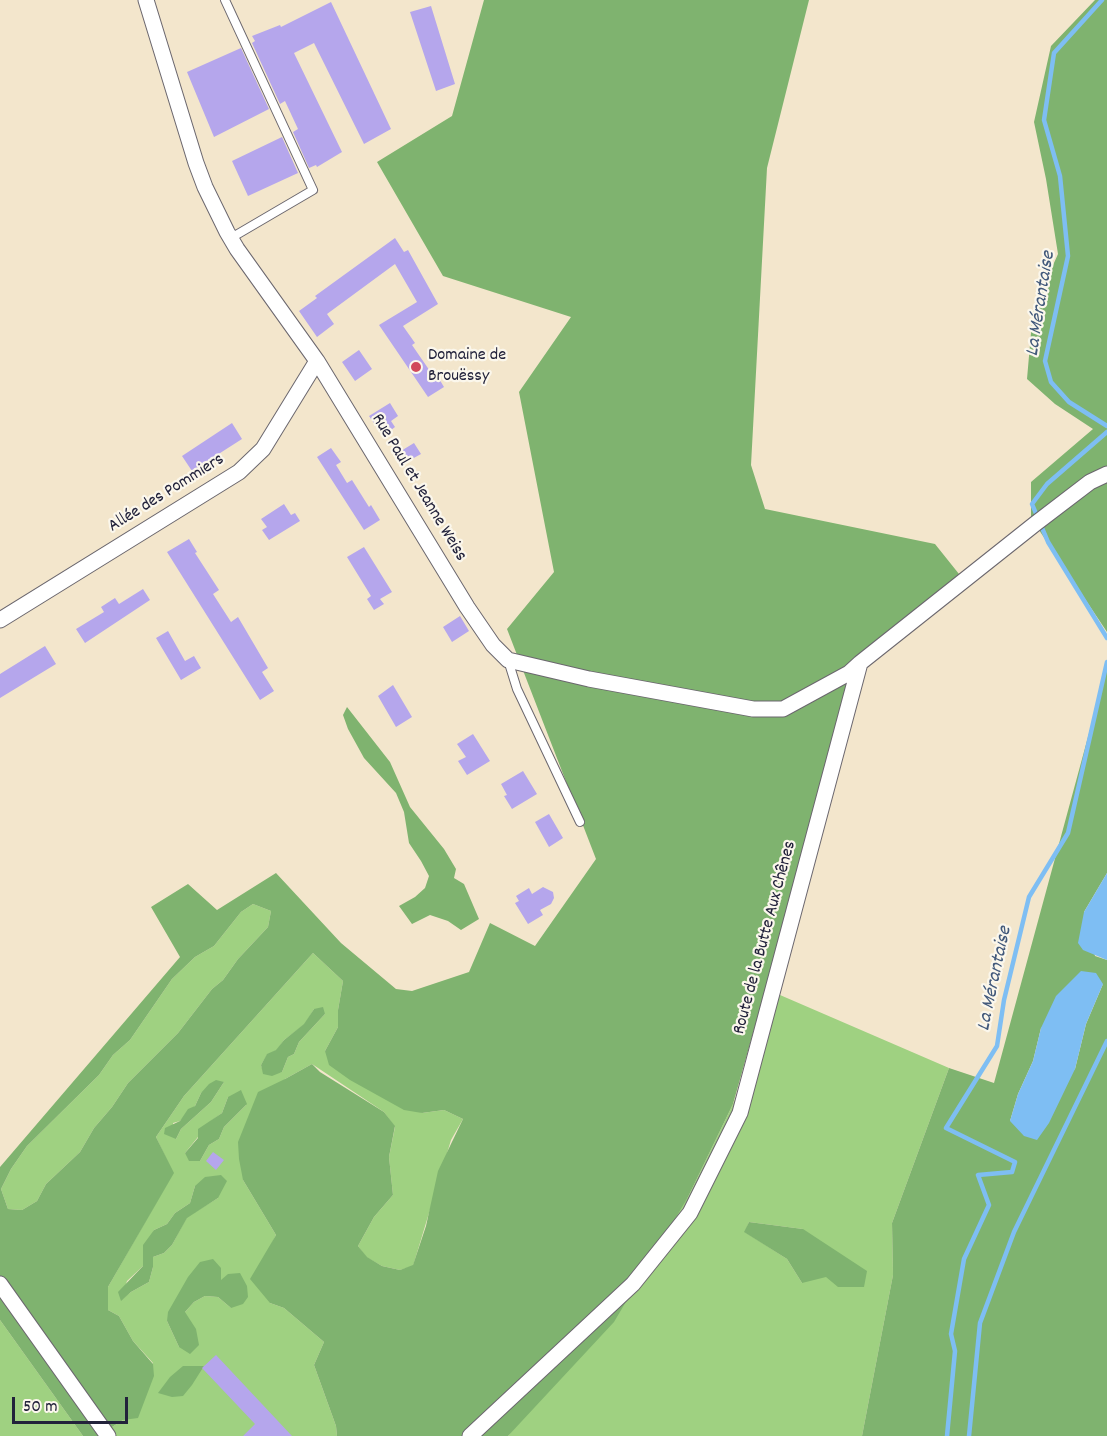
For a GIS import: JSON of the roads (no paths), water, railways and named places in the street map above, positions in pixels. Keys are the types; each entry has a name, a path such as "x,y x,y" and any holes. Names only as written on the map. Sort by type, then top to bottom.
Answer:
{"street":[{"name":"Rue Paul et Jeanne Weiss","path":"146,0 196,163 205,187 231,238 317,361 467,607 493,645 508,660"},
{"name":"Allée des Pommiers","path":"0,620 239,472 264,449 317,361"},
{"path":"508,660 579,677 731,705 753,709 783,710 849,673 1040,520 1090,482 1107,474"},
{"name":"Route de la Butte Aux Chênes","path":"470,1436 633,1284 690,1213 740,1113 860,663"},
{"path":"0,1284 108,1436"}],"lane":[{"path":"225,0 313,190 231,238"},
{"path":"508,660 517,689 580,822"}],"water":[{"path":"1107,873 1107,960 1083,950 1078,943 1084,912"},
{"path":"1081,971 1096,973 1103,984 1086,1024 1075,1069 1049,1123 1037,1140 1024,1136 1010,1121 1018,1094 1033,1061 1041,1028 1056,996"}],"waterway":[{"name":"La Mérantaise","path":"1102,0 1054,53 1044,120 1060,176 1068,256 1045,361 1051,382 1069,402 1107,426"},
{"name":"La Mérantaise","path":"1107,432 1047,484 1032,504 1048,542 1107,638"},
{"name":"La Mérantaise","path":"947,1436 955,1351 951,1334 964,1259 989,1205 978,1175 1012,1172 1015,1162 946,1128 997,1046 1004,1000 1029,897 1068,833 1107,662"},
{"path":"969,1436 980,1323 1014,1232 1107,1041"}],"place":[{"name":"Domaine de Brouëssy","path":"416,367"}]}
